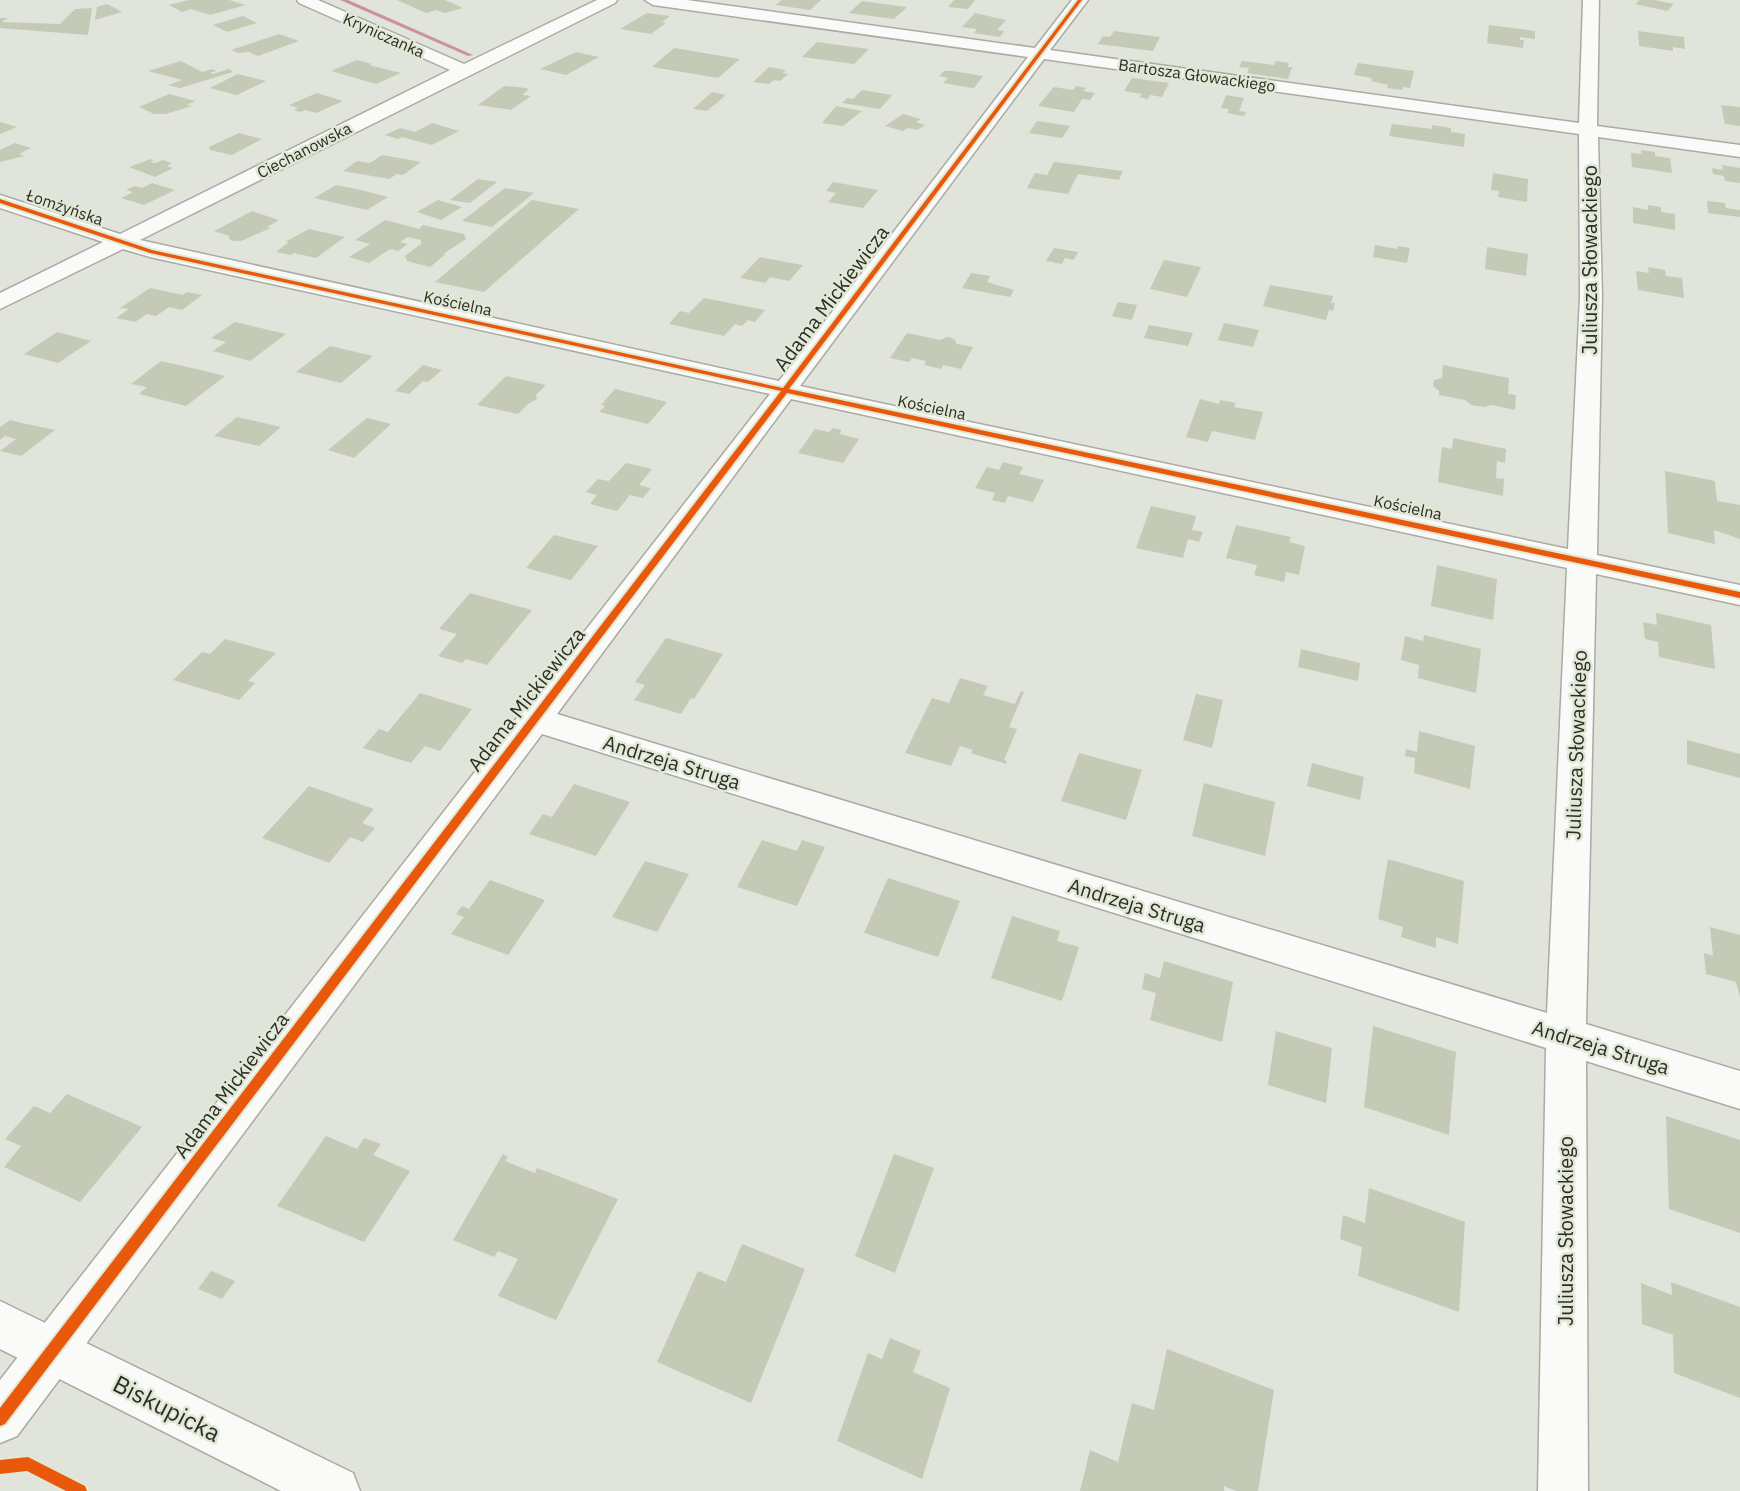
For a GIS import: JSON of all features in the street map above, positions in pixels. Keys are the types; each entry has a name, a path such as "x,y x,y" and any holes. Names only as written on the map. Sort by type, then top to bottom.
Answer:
{"street":[{"name":"Kryniczanka","path":"304,0 464,70"},
{"name":"Ciechanowska","path":"0,302 609,0"},
{"name":"Bartosza Głowackiego","path":"653,0 1740,152"},
{"name":"Adama Mickiewicza","path":"0,1419 1080,0"},
{"name":"Juliusza Słowackiego","path":"1563,1491 1566,1036 1591,296 1588,130 1591,0"},
{"name":"Łomżyńska","path":"0,201 120,242"},
{"name":"Kościelna","path":"120,242 150,251 784,390 1740,595"},
{"name":"Andrzeja Struga","path":"533,719 1740,1090"},
{"name":"Biskupicka","path":"0,1324 335,1491"}],"building":[{"path":"189,0 229,0 246,5 210,15 191,9 182,12 169,5"},
{"path":"397,0 445,0 463,8 445,13 436,10 426,13"},
{"path":"782,0 821,0 810,10 776,5"},
{"path":"954,0 975,0 968,9 948,7"},
{"path":"1640,0 1674,4 1667,11 1635,4"},
{"path":"862,1 907,7 894,19 849,13"},
{"path":"107,4 122,12 95,20 97,7"},
{"path":"92,8 88,35 0,28 0,18 8,18 1,22 60,24 75,9"},
{"path":"647,13 670,16 662,22 666,23 651,34 620,29"},
{"path":"975,13 1006,20 997,30 1004,31 1000,37 974,33 977,29 962,27"},
{"path":"243,16 257,23 227,32 213,25"},
{"path":"1489,25 1535,31 1535,39 1520,37 1520,40 1524,40 1523,48 1487,43"},
{"path":"1114,31 1160,37 1153,51 1098,44 1103,36 1110,37"},
{"path":"1638,31 1684,37 1685,49 1673,47 1673,51 1639,46"},
{"path":"279,34 299,41 258,56 249,52 238,53 231,50"},
{"path":"817,42 869,49 854,64 802,57"},
{"path":"674,48 740,59 718,78 652,67"},
{"path":"576,52 599,57 566,75 540,69"},
{"path":"357,60 401,73 376,84 331,71"},
{"path":"181,61 202,72 212,69 216,71 210,73 213,74 229,69 233,72 180,88 168,85 182,80 148,71"},
{"path":"1242,61 1274,65 1276,61 1289,63 1288,67 1292,67 1288,79 1247,73 1249,68 1239,67"},
{"path":"1358,63 1414,71 1410,88 1403,87 1402,90 1387,88 1388,85 1371,81 1372,78 1354,75"},
{"path":"769,67 786,70 783,73 788,74 780,81 774,80 769,84 753,82"},
{"path":"944,71 983,76 974,88 966,87 943,83 948,78 939,76"},
{"path":"238,74 266,81 237,95 210,88"},
{"path":"1132,78 1169,83 1162,97 1150,95 1148,99 1139,97 1142,94 1124,91"},
{"path":"504,86 527,88 528,90 522,95 531,96 511,110 478,105"},
{"path":"1076,86 1086,88 1083,91 1095,93 1090,100 1082,99 1074,112 1038,106 1054,87 1073,90"},
{"path":"862,90 892,95 880,109 842,103 847,98 853,99"},
{"path":"712,92 726,95 707,111 693,109"},
{"path":"317,93 343,101 316,113 294,110 298,108 289,105"},
{"path":"169,94 195,101 187,105 192,106 166,114 154,114 139,107"},
{"path":"1226,95 1244,98 1239,111 1246,112 1244,116 1227,113 1229,109 1221,108"},
{"path":"1721,105 1740,107 1740,126 1725,124"},
{"path":"836,106 862,111 843,126 822,123"},
{"path":"903,114 921,119 916,122 925,125 917,130 908,128 903,131 885,126"},
{"path":"1037,121 1070,126 1062,138 1029,133"},
{"path":"0,122 17,127 0,134"},
{"path":"432,123 459,131 432,145 385,135 400,128 415,132"},
{"path":"1392,124 1432,129 1432,125 1451,128 1451,132 1465,134 1464,147 1389,136"},
{"path":"239,133 262,139 232,155 210,150 209,147"},
{"path":"15,143 31,148 19,154 24,156 0,162 0,150"},
{"path":"1641,150 1655,152 1655,156 1670,158 1672,173 1632,167 1631,153 1642,154"},
{"path":"382,155 421,162 403,175 397,174 389,179 343,171 357,161 370,163"},
{"path":"154,160 150,162 155,163 163,160 172,163 167,166 173,168 155,177 129,167"},
{"path":"1054,162 1123,171 1119,180 1078,174 1068,194 1027,188 1035,173 1047,175"},
{"path":"1722,165 1740,168 1740,183 1725,181 1724,176 1713,174 1712,168 1723,170"},
{"path":"1493,173 1528,179 1527,202 1498,197 1499,191 1491,190"},
{"path":"478,179 497,182 470,203 450,200"},
{"path":"833,182 878,190 863,208 828,202 836,193 826,191"},
{"path":"152,183 175,190 144,205 121,198 133,192 126,190 135,186 142,188"},
{"path":"336,185 388,197 367,210 314,198"},
{"path":"505,188 534,193 492,227 462,221"},
{"path":"438,200 462,207 441,220 417,212"},
{"path":"532,200 579,209 484,292 435,282"},
{"path":"1707,201 1725,203 1726,208 1740,210 1740,217 1708,213"},
{"path":"1648,205 1661,207 1661,212 1675,214 1675,230 1633,223 1633,207 1648,210"},
{"path":"252,211 279,220 267,227 271,228 241,241 234,241 229,239 229,236 214,231"},
{"path":"385,220 419,229 423,225 464,234 466,239 443,254 446,254 430,267 407,261 405,256 421,244 421,240 408,237 400,242 408,244 398,251 390,249 369,263 349,257 370,244 355,240"},
{"path":"309,229 345,237 316,258 276,252 289,242 285,242"},
{"path":"1375,245 1397,249 1398,246 1410,248 1407,263 1373,257"},
{"path":"1487,247 1528,254 1526,276 1485,269"},
{"path":"1054,248 1078,252 1074,260 1065,258 1062,264 1046,261"},
{"path":"760,257 803,265 789,281 770,277 765,283 740,278"},
{"path":"1164,260 1201,267 1187,297 1150,289"},
{"path":"1648,267 1665,270 1666,276 1682,278 1684,298 1638,290 1636,271 1649,273"},
{"path":"971,273 990,276 987,282 1014,290 1010,297 962,288"},
{"path":"1270,285 1333,296 1331,303 1335,303 1333,311 1329,310 1326,320 1263,306"},
{"path":"150,288 183,295 187,292 202,295 182,310 169,307 156,316 147,314 135,322 116,318 129,309 120,308"},
{"path":"704,298 765,310 755,322 748,320 742,326 735,324 724,336 669,324 680,311 689,313"},
{"path":"1118,302 1137,305 1132,320 1112,316"},
{"path":"235,322 286,334 250,361 213,351 226,342 211,338"},
{"path":"1224,323 1259,330 1253,347 1218,340"},
{"path":"1149,325 1193,333 1188,346 1144,338"},
{"path":"57,332 91,341 58,363 24,354"},
{"path":"907,333 940,340 947,337 954,339 957,344 973,347 961,369 943,365 941,369 924,365 926,361 912,358 909,362 890,358"},
{"path":"330,346 373,356 341,383 296,372"},
{"path":"161,361 225,376 186,406 139,394 147,387 131,384"},
{"path":"423,365 442,370 428,382 423,381 409,394 395,391"},
{"path":"1443,365 1509,378 1508,394 1516,395 1515,410 1492,405 1484,407 1471,405 1465,400 1439,395 1439,391 1433,386 1434,380 1442,378"},
{"path":"506,376 546,385 536,395 537,399 518,414 477,405"},
{"path":"615,389 667,402 648,424 599,412 605,406 601,405"},
{"path":"1200,399 1219,404 1220,400 1236,403 1234,407 1263,412 1255,440 1212,431 1208,442 1186,437"},
{"path":"237,417 281,427 259,446 214,436"},
{"path":"367,418 391,424 354,458 328,450"},
{"path":"10,420 55,430 21,456 0,451 16,439 5,436 0,440 0,427"},
{"path":"833,428 842,430 839,434 859,439 843,463 798,453 815,429 829,432"},
{"path":"1453,438 1506,449 1505,463 1497,461 1496,478 1504,479 1503,496 1438,482 1442,447 1452,449"},
{"path":"1003,462 1023,467 1019,474 1044,480 1033,502 1008,496 1005,503 992,500 995,493 975,488 987,467 999,470"},
{"path":"626,463 652,469 639,485 651,488 643,498 630,495 617,511 590,504 597,495 586,492 598,479 609,481"},
{"path":"1665,471 1715,481 1717,501 1740,505 1740,539 1714,530 1715,544 1668,533"},
{"path":"1151,506 1196,516 1192,530 1203,532 1199,542 1188,539 1183,558 1136,548"},
{"path":"1236,525 1291,537 1289,542 1305,546 1299,575 1286,572 1284,582 1254,575 1257,565 1226,558"},
{"path":"554,535 598,546 571,580 526,568"},
{"path":"1437,565 1497,579 1493,620 1431,606"},
{"path":"470,593 532,610 487,665 466,659 462,663 438,656 457,634 439,629"},
{"path":"1656,613 1711,625 1715,669 1659,657 1658,642 1645,639 1643,622 1657,625"},
{"path":"1424,635 1481,649 1476,693 1418,678 1419,665 1401,660 1405,636 1423,641"},
{"path":"666,638 723,654 694,699 691,698 681,714 634,700 645,685 635,682"},
{"path":"225,639 276,653 248,681 255,683 239,700 173,680 202,652 210,654"},
{"path":"1301,649 1360,663 1358,681 1298,667"},
{"path":"960,678 988,686 983,695 1015,704 1021,691 1024,692 1009,727 1017,729 1004,760 1007,761 1006,764 971,753 973,750 960,746 951,766 905,753 932,698 949,703"},
{"path":"420,693 472,709 440,751 425,746 411,763 363,748 379,729 388,732"},
{"path":"1196,694 1223,700 1212,748 1183,740"},
{"path":"1419,731 1475,746 1470,789 1414,773 1415,758 1405,756 1406,749 1417,752"},
{"path":"1687,740 1740,754 1740,778 1687,764"},
{"path":"1079,753 1142,770 1126,820 1061,801"},
{"path":"1312,763 1364,777 1360,800 1307,786"},
{"path":"1204,783 1275,802 1265,856 1192,836"},
{"path":"574,784 630,802 596,856 529,834 543,814 552,817"},
{"path":"309,786 374,809 362,823 375,828 363,842 350,837 329,863 262,838"},
{"path":"762,840 797,851 802,840 825,847 797,906 737,887"},
{"path":"1388,859 1464,881 1458,944 1436,937 1436,948 1401,937 1403,927 1378,919"},
{"path":"645,861 689,874 657,932 612,917"},
{"path":"888,878 960,901 938,957 864,933"},
{"path":"490,880 545,900 508,955 451,934 464,917 456,914 462,906 469,909"},
{"path":"1012,916 1060,931 1057,941 1079,947 1062,1001 991,978"},
{"path":"1710,927 1740,935 1740,997 1736,982 1706,974 1704,953 1713,956"},
{"path":"1164,961 1233,982 1222,1042 1150,1020 1156,993 1142,989 1145,973 1160,978"},
{"path":"1373,1026 1456,1052 1449,1135 1364,1107"},
{"path":"1276,1031 1332,1048 1326,1103 1268,1085"},
{"path":"67,1094 142,1127 80,1202 4,1167 21,1146 5,1139 34,1106 50,1113"},
{"path":"1666,1116 1740,1140 1740,1233 1669,1209"},
{"path":"326,1136 357,1149 364,1138 381,1144 373,1155 410,1171 364,1242 277,1206"},
{"path":"503,1154 508,1157 505,1161 535,1173 537,1168 618,1199 556,1320 498,1296 518,1259 498,1251 494,1257 453,1240"},
{"path":"894,1154 934,1168 895,1273 855,1256"},
{"path":"1369,1188 1465,1222 1459,1312 1358,1276 1362,1247 1340,1239 1343,1215 1365,1223"},
{"path":"742,1244 805,1269 751,1403 657,1362 698,1271 726,1282"},
{"path":"211,1271 235,1281 222,1299 198,1289"},
{"path":"1671,1282 1740,1307 1740,1398 1674,1373 1673,1335 1642,1324 1641,1283 1672,1295"},
{"path":"890,1338 921,1351 913,1372 950,1388 922,1479 837,1441 868,1353 882,1359"},
{"path":"1167,1349 1274,1390 1258,1491 1236,1491 1224,1486 1224,1491 1080,1491 1090,1450 1118,1462 1132,1403 1154,1410"}],"waterway":[{"path":"343,0 470,55"}],"cycle path":[{"path":"0,1419 766,417 805,362 1080,0"},
{"path":"0,201 150,251 834,401 1740,595"},
{"path":"0,1467 28,1464 80,1491"}]}
